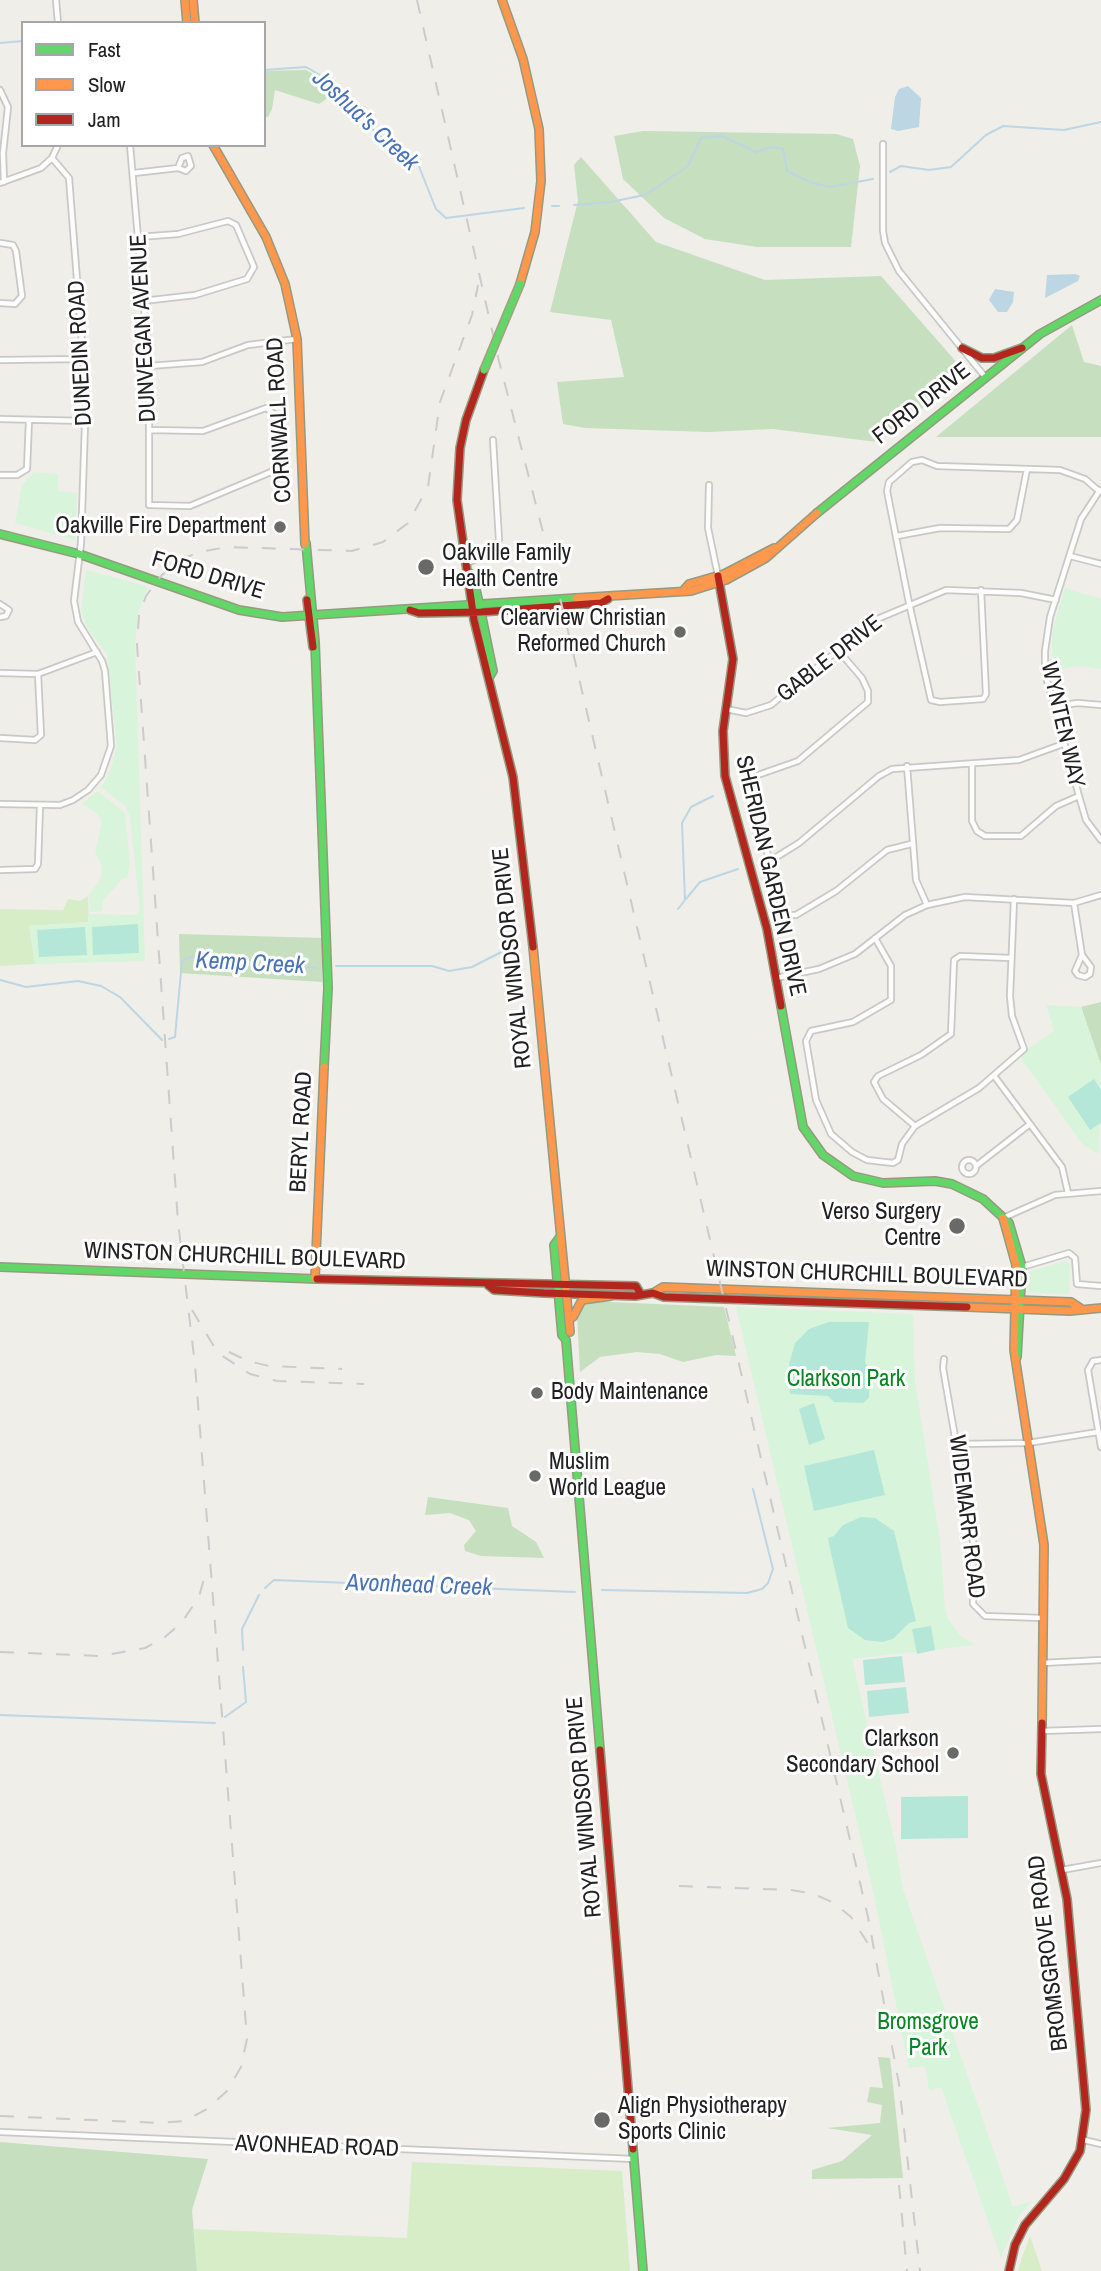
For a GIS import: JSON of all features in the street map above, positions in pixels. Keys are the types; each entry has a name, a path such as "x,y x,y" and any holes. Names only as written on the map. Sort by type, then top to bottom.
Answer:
{"main road":[{"path":"185,0 187,21"},
{"path":"193,0 195,21"},
{"name":"ROYAL WINDSOR DRIVE","path":"477,612 470,603 460,533 457,472 466,420 520,284 535,232 541,181 539,129 523,59 502,0"},
{"name":"CORNWALL ROAD","path":"214,147 271,248 285,284 297,339 327,923 328,988"},
{"name":"FORD DRIVE","path":"410,610 419,613 477,612 601,603 608,599 682,591 718,579 774,548 1024,348 1071,314 1101,300"},
{"path":"962,348 982,358 994,358 1024,348"},
{"name":"FORD DRIVE","path":"0,534 79,554 239,610 269,616 311,617 470,603 601,596 608,599"},
{"name":"ROYAL WINDSOR DRIVE","path":"467,568 473,576 479,603 477,612 485,672 490,676 513,776 529,903 560,1237 564,1244 570,1332 566,1340 643,2271"},
{"name":"SHERIDAN GARDEN DRIVE","path":"718,579 733,659 722,742 725,776 762,912 800,1117 808,1136 823,1155 840,1169 867,1180 935,1181 952,1184 983,1199 1003,1217 1017,1240 1022,1267 1018,1300"},
{"name":"BERYL ROAD","path":"315,1278 328,988"},
{"path":"1003,1217 1016,1265 1018,1300"},
{"name":"ROYAL WINDSOR DRIVE","path":"560,1237 554,1245 562,1335 566,1340"},
{"name":"WINSTON CHURCHILL BOULEVARD","path":"0,1266 488,1284 567,1283 636,1286 640,1293"},
{"name":"WINSTON CHURCHILL BOULEVARD","path":"488,1284 494,1290 558,1294 635,1296 640,1293 653,1293 664,1297 1070,1311 1101,1308"},
{"name":"WINSTON CHURCHILL BOULEVARD","path":"653,1293 663,1287 1071,1302 1080,1308"},
{"path":"570,1332 573,1314 579,1303 591,1296 611,1296"},
{"name":"BROMSGROVE ROAD","path":"1009,2271 1015,2245 1025,2225 1064,2179 1084,2140 1086,2110 1070,1925 1062,1870 1041,1774 1044,1545 1016,1359 1018,1300"}],"street":[{"path":"56,0 58,21"},
{"path":"0,90 8,107 2,183 30,174 52,158 57,147"},
{"path":"883,144 883,231 886,243 899,271 986,378"},
{"name":"DUNVEGAN AVENUE","path":"130,147 149,366 148,500 154,508 190,506 271,471 280,461 277,416 266,408 203,431 150,430"},
{"name":"DUNEDIN ROAD","path":"0,804 60,805 88,790 101,775 111,746 105,671 97,652 78,622 74,601 86,421 83,359 69,178 52,158"},
{"path":"134,173 178,169"},
{"path":"139,237 178,234 228,221 236,225 254,267 247,279 195,295 144,302"},
{"path":"0,243 13,245 16,251 22,296 15,304 0,303"},
{"path":"149,366 202,362 248,345 297,339"},
{"path":"0,360 83,359"},
{"path":"0,419 86,421"},
{"path":"0,475 17,475 27,469 29,420"},
{"path":"467,568 492,552 499,540 493,440"},
{"path":"981,590 986,694 983,699 940,702 931,700 887,486 912,462 922,460 937,466 1072,473 1100,491"},
{"path":"897,536 940,528 1009,528 1017,520 1027,470"},
{"name":"SHERIDAN GARDEN DRIVE","path":"709,485 708,528 718,579"},
{"name":"WYNTEN WAY","path":"1100,491 1081,519 1056,600 1045,637 1045,673 1086,820 1101,840"},
{"path":"1070,556 1101,564"},
{"name":"GABLE DRIVE","path":"726,709 746,713 771,705 875,620 909,603 946,590 981,590 1056,600"},
{"path":"0,604 7,606 9,612 0,617"},
{"path":"837,649 862,678 868,691 868,702 798,761 750,780 749,789 782,909 791,916 836,891 887,850 912,844"},
{"path":"0,673 38,674 97,652"},
{"path":"0,738 35,740 41,735 38,674"},
{"path":"1054,706 1101,705"},
{"path":"769,861 799,843 879,776 907,766 972,765 1019,760 1063,744"},
{"path":"972,765 972,821 977,831 985,836 1021,836 1056,806 1079,796"},
{"path":"907,766 916,880 927,905"},
{"path":"0,870 35,869 38,864 40,806"},
{"path":"775,978 828,966 855,954 905,915 927,905 965,897 1074,903 1101,895"},
{"path":"875,938 891,966 891,1000 853,1022 815,1030 807,1035 816,1100 831,1134 852,1153 867,1160 896,1161 902,1144 915,1126 995,1077 1024,1049 1012,1016 1014,898"},
{"path":"1074,903 1082,956 1091,967 1091,972 1086,977 1075,971 1082,956"},
{"path":"915,1126 883,1099 874,1082 878,1076 921,1055 951,1034 954,960 963,956 1011,958"},
{"path":"995,1077 1062,1167 1068,1193"},
{"path":"976,1166 1030,1124"},
{"path":"1003,1217 1032,1203 1068,1193 1101,1191"},
{"path":"1022,1267 1069,1253 1075,1258 1077,1284 1101,1286"},
{"name":"WIDEMARR ROAD","path":"944,1359 943,1368 973,1541 973,1604 985,1616 1042,1618"},
{"path":"1101,1360 1093,1361 1088,1370 1101,1447"},
{"path":"958,1444 1028,1443 1098,1432"},
{"path":"1042,1663 1101,1660"},
{"path":"1042,1731 1101,1729"},
{"path":"1062,1870 1101,1863"},
{"name":"AVONHEAD ROAD","path":"0,2132 634,2159"},
{"path":"1084,2140 1101,2144"}],"green space":[{"path":"306,70 320,78 334,94 319,104 275,90 272,109 266,117 266,71"},
{"path":"643,131 836,134 853,139 860,166 851,247 757,247 705,239 664,218 623,179 614,136"},
{"path":"581,157 656,242 765,280 881,276 959,365 955,384 877,442 773,429 709,432 585,428 563,424 557,382 624,377 611,320 550,312 578,201 574,165"},
{"path":"1072,325 1084,362 1101,366 1101,437 936,437"},
{"path":"34,472 58,474 58,491 77,493 75,540 15,523 22,485"},
{"path":"86,570 146,586 147,591 138,613 135,644 145,961 35,964 29,926 88,922 88,914 135,915 140,910 130,817 126,807 101,787 109,774 117,747 107,654 88,629 81,611"},
{"path":"1065,588 1101,599 1101,669 1080,666 1052,670 1052,632"},
{"path":"98,791 125,813 130,864 127,879 123,878 103,901 102,911 90,912 89,895 101,878 102,866 95,852 102,822 97,813 82,804"},
{"path":"88,896 89,922 29,926 35,964 0,966 0,909 63,910 68,899 80,901"},
{"path":"138,924 139,953 93,955 92,927"},
{"path":"85,927 87,955 39,957 37,930"},
{"path":"179,934 323,938 322,982 180,973"},
{"path":"1101,1002 1101,1065 1081,1007"},
{"path":"1046,1005 1081,1007 1101,1065 1099,1154 1083,1145 1019,1055 1054,1031"},
{"path":"1094,1079 1101,1090 1101,1123 1090,1130 1068,1097"},
{"path":"1065,1261 1070,1265 1069,1294 1028,1293 1029,1272"},
{"path":"587,1301 724,1307 736,1356 716,1355 683,1362 660,1354 637,1352 600,1357 580,1372 577,1314"},
{"path":"736,1307 913,1314 915,1381 940,1541 945,1607 948,1619 961,1636 975,1645 852,1659 896,1847 903,1889 1013,2207 1032,2201 1019,2216 1001,2258 941,2087 929,2090 925,2066 909,2068 873,1891"},
{"name":"Clarkson Park","path":"829,1322 869,1322 865,1363 870,1369 869,1398 863,1403 834,1402 828,1396 790,1394 789,1364 795,1343 809,1329"},
{"path":"814,1403 825,1439 809,1445 799,1409"},
{"path":"874,1450 885,1495 814,1511 804,1466"},
{"path":"428,1497 508,1508 512,1526 536,1542 544,1558 481,1556 465,1551 464,1545 476,1531 469,1520 450,1513 425,1515"},
{"path":"861,1517 875,1518 894,1531 916,1621 909,1623 893,1639 882,1642 865,1640 848,1628 829,1544 828,1538 834,1536 843,1525"},
{"path":"931,1626 935,1650 917,1654 912,1629"},
{"path":"902,1656 905,1682 865,1685 863,1660"},
{"path":"906,1687 909,1713 869,1717 867,1691"},
{"path":"968,1796 968,1838 901,1839 901,1797"},
{"path":"878,2057 890,2058 903,2178 812,2179 812,2170 842,2161 872,2135 827,2128 880,2123 882,2105 867,2102 870,2087 883,2088"},
{"path":"0,2142 208,2159 192,2210 197,2271 0,2271"},
{"path":"412,2162 622,2171 630,2271 197,2271 194,2229 407,2238"},
{"path":"1030,2236 1042,2271 1018,2271 1022,2257"}],"water":[{"path":"908,86 921,98 919,127 898,131 891,129 895,97 899,89"},
{"path":"1047,275 1080,276 1078,281 1045,298"},
{"path":"995,289 1014,292 1013,302 1007,312 998,312 989,300"}],"waterway":[{"name":"Joshua's Creek","path":"0,43 21,41"},
{"name":"Joshua's Creek","path":"266,70 306,67 327,79 376,133 418,164 436,209 446,218 524,208"},
{"name":"Joshua's Creek","path":"890,172 901,166 929,170 951,167 986,135 1003,126 1064,130 1101,122"},
{"name":"Joshua's Creek","path":"574,205 645,195 688,166 701,138 722,136 756,152 772,147 783,149 787,171 812,183 830,187 873,179"},
{"name":"Joshua's Creek","path":"552,206 559,206"},
{"path":"678,909 685,900 682,823 691,807 713,796"},
{"path":"686,899 700,882 738,869"},
{"name":"Kemp Creek","path":"336,966 432,966 449,971 472,967 519,943"},
{"name":"Kemp Creek","path":"169,1039 175,1037 182,961 191,957 216,959 235,965 317,968"},
{"name":"Kemp Creek","path":"0,980 26,987 78,981 101,986 120,997 162,1040"},
{"path":"602,1590 747,1593 762,1589 768,1583 773,1569 753,1489"},
{"name":"Avonhead Creek","path":"265,1588 274,1580 575,1592"},
{"name":"Avonhead Creek","path":"243,1650 242,1629 259,1595"},
{"name":"Avonhead Creek","path":"225,1717 246,1702 243,1667"},
{"name":"Avonhead Creek","path":"0,1715 215,1723"}],"railway":[{"path":"417,0 499,361 564,614 868,1917 899,2084 920,2271"},
{"path":"0,2116 160,2123 184,2121 207,2109 227,2091 241,2067 247,2039 195,1365 178,1222 137,645 139,615 146,596 161,576 180,560 199,552 228,547 352,551 383,542 408,523 428,487 440,402 472,315 478,285"},
{"path":"192,1310 218,1353 250,1374 277,1381 364,1384"},
{"path":"229,1352 248,1361 269,1366 342,1369"},
{"path":"0,1652 100,1656 145,1648 165,1637 182,1622 199,1597 205,1575"},
{"path":"679,1886 791,1890 814,1894 834,1903 851,1917 869,1945"},
{"path":"899,2185 907,2271"}],"traffic: fast":[{"path":"484,370 520,284"},
{"path":"817,513 1040,334 1101,300"},
{"path":"0,534 79,554 239,610 282,617 576,598"},
{"path":"306,543 315,642 328,988 324,1067"},
{"path":"468,572 473,576 479,603 493,671 490,676"},
{"path":"781,1006 803,1127 823,1155 853,1176 883,1183 935,1181 952,1184 983,1199 1009,1223 1022,1267 1017,1357"},
{"path":"560,1237 554,1245 562,1335 566,1340 600,1750"},
{"path":"0,1267 317,1279"},
{"path":"633,2149 643,2271"}],"traffic: slow":[{"path":"185,0 187,21"},
{"path":"193,0 195,21"},
{"path":"502,0 523,59 539,129 541,181 535,232 520,284"},
{"path":"214,147 266,237 285,284 297,339 305,544"},
{"path":"576,598 691,591 726,580 766,558 817,513"},
{"path":"683,591 689,584 724,574 774,548"},
{"path":"533,947 570,1332"},
{"path":"315,1278 324,1067"},
{"path":"1003,1218 1016,1265 1014,1350 1044,1545 1042,1723"},
{"path":"653,1293 663,1287 1071,1302 1080,1308"},
{"path":"573,1317 582,1300 611,1296"},
{"path":"967,1307 1070,1311 1101,1308"}],"traffic: jam":[{"path":"962,348 982,358 994,358 1022,348"},
{"path":"484,370 466,420 460,448 457,500 474,620 513,777 533,947"},
{"path":"718,576 733,659 723,731 725,776 767,929 781,1006"},
{"path":"410,610 419,613 481,612 601,603 608,599"},
{"path":"307,600 313,647"},
{"path":"317,1279 636,1286 640,1293"},
{"path":"488,1285 494,1290 544,1293 635,1296 653,1293 664,1297 967,1307"},
{"path":"1009,2271 1015,2245 1025,2225 1064,2179 1080,2151 1086,2110 1067,1899 1041,1774 1042,1723"},
{"path":"600,1750 633,2149"}],"place":[{"name":"Oakville Fire Department","path":"280,527"},
{"name":"Oakville Family Health Centre","path":"426,567"},
{"name":"Clearview Christian Reformed Church","path":"680,632"},
{"name":"Verso Surgery Centre","path":"957,1226"},
{"name":"Body Maintenance","path":"537,1393"},
{"name":"Muslim World League","path":"535,1476"},
{"name":"Clarkson Secondary School","path":"953,1753"},
{"name":"Align Physiotherapy Sports Clinic","path":"602,2120"}],"park label":[{"name":"Bromsgrove Park","path":"928,2036"}]}
